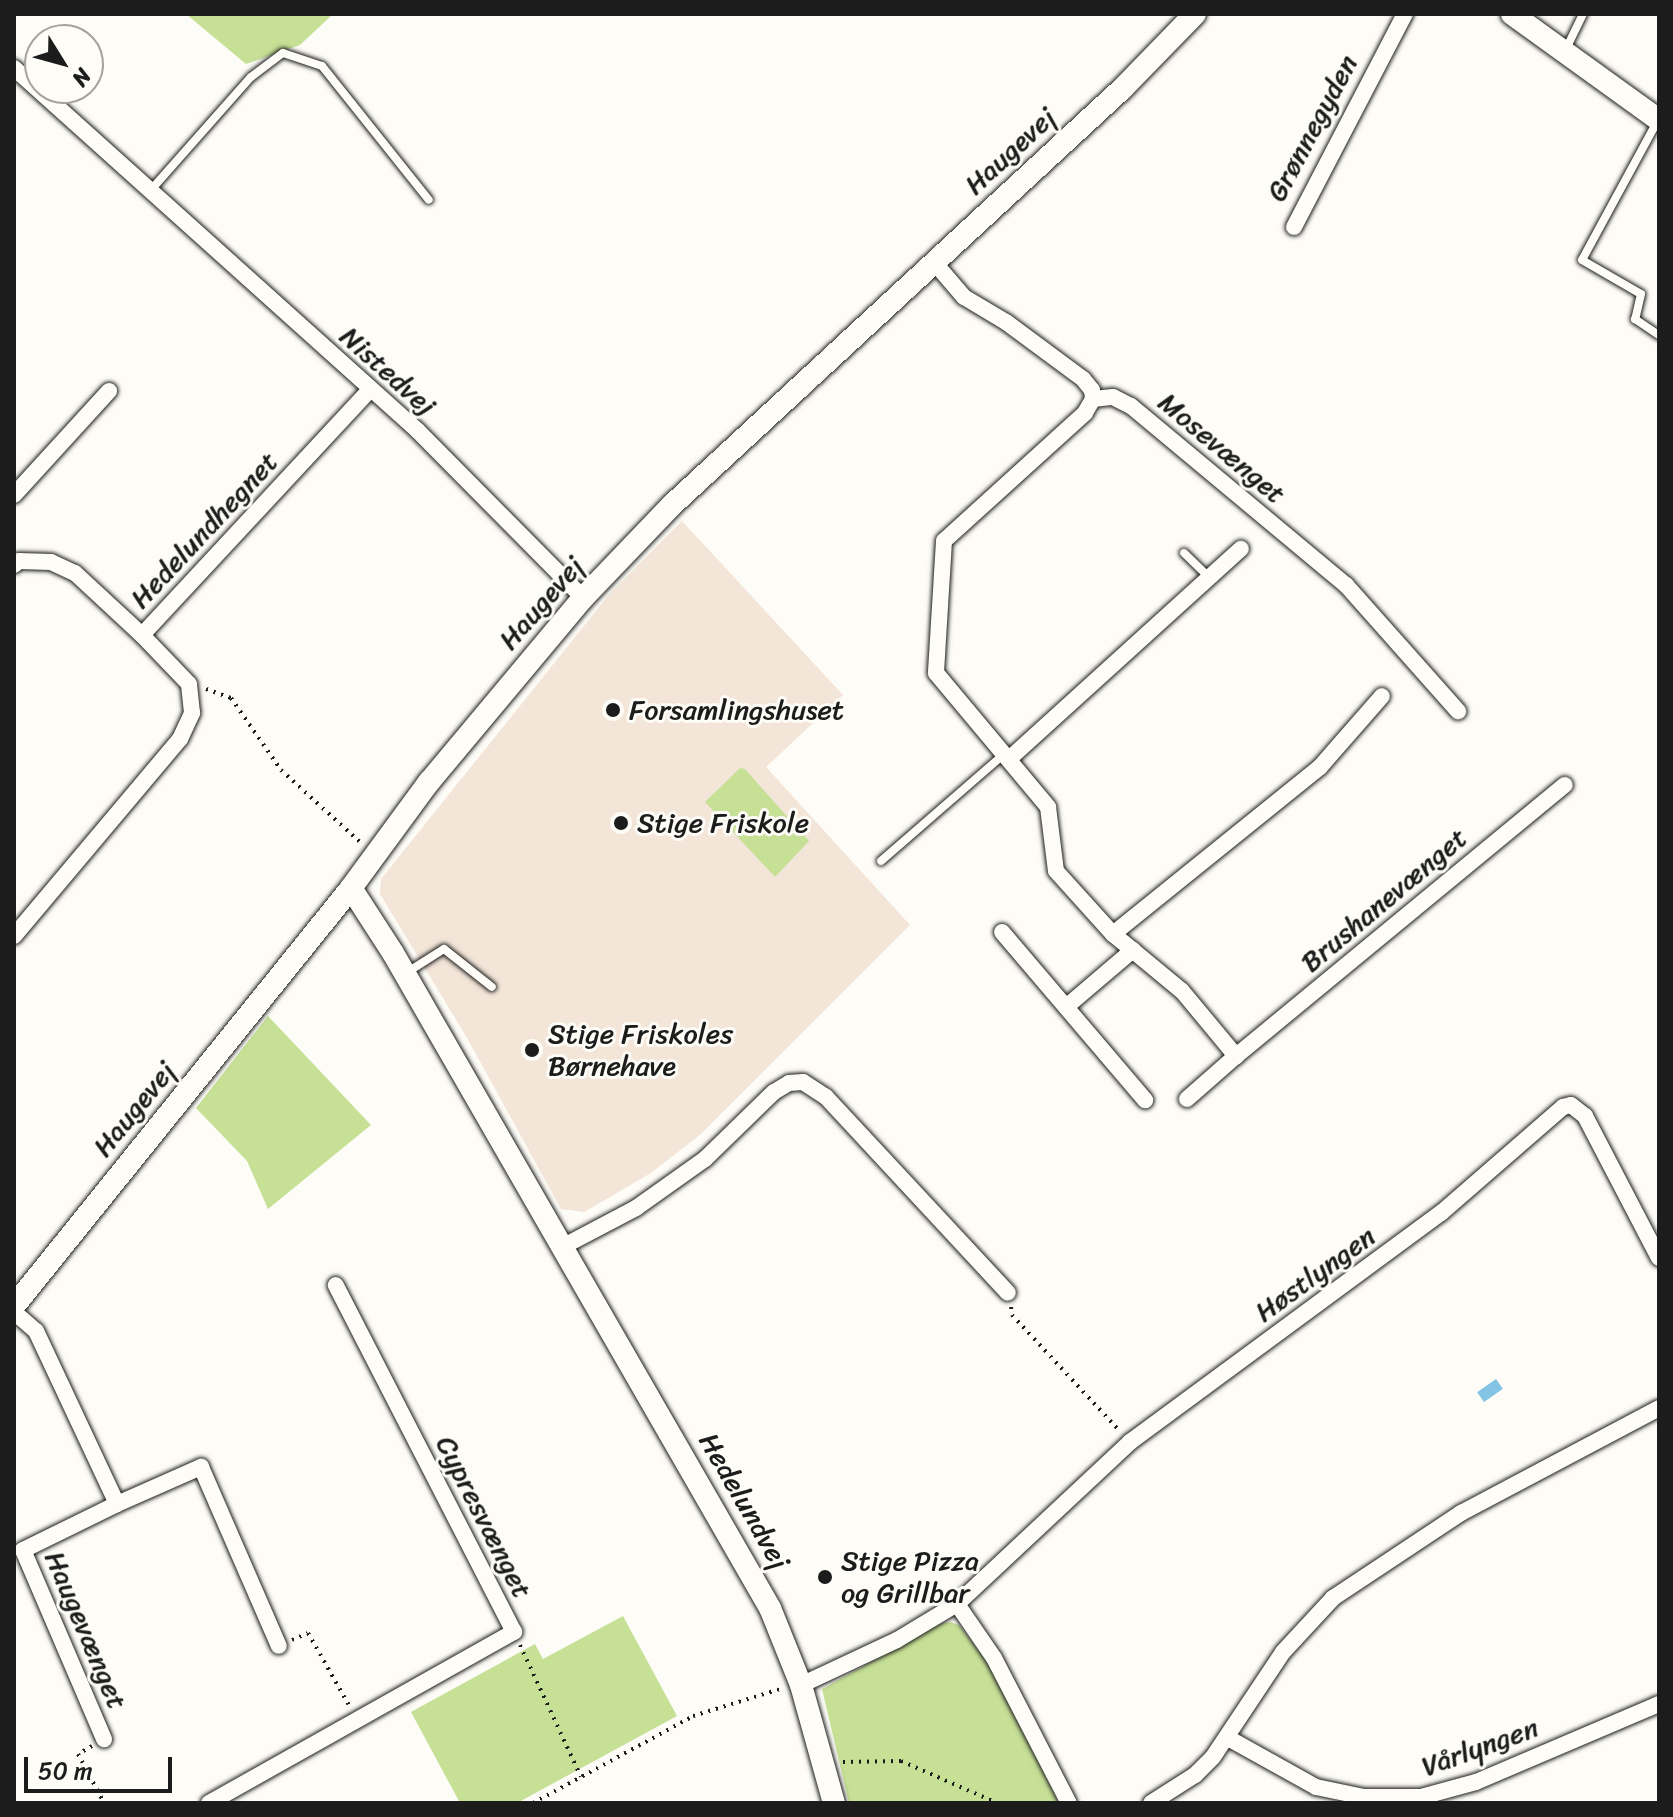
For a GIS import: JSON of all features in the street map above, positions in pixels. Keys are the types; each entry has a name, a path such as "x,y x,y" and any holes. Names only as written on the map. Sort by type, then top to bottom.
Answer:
{"street":[{"name":"Haugevej","path":"14,1309 351,888 429,782 583,598 672,505 1123,88 1195,14"},
{"name":"Grønnegyden","path":"1294,227 1405,14"},
{"path":"1512,14 1658,119"},
{"name":"Nistedvej","path":"14,68 418,431 583,598"},
{"path":"934,262 964,297 1006,322 1083,379 1092,390 1093,399 1085,413 944,541 936,673 1048,807 1056,871 1113,934 1182,991 1236,1056"},
{"name":"Hedelundhegnet","path":"189,689 174,667 142,635 370,390"},
{"path":"14,495 109,391"},
{"name":"Mosevænget","path":"1093,399 1113,397 1131,406 1346,585 1458,711"},
{"path":"1007,756 1241,549"},
{"path":"16,558 51,562 75,573 142,635"},
{"path":"14,936 180,739 192,713 189,689"},
{"path":"1113,934 1320,767 1382,696"},
{"name":"Brushanevænget","path":"1187,1099 1565,785"},
{"name":"Hedelundvej","path":"351,888 405,973 770,1608 801,1685 834,1803"},
{"path":"1002,932 1145,1100"},
{"path":"1066,1007 1133,950"},
{"path":"562,1247 636,1208 705,1159 774,1092 789,1083 803,1082 826,1097 1008,1293"},
{"name":"Høstlyngen","path":"801,1685 897,1640 957,1604 1130,1442 1441,1213 1563,1107 1571,1105 1585,1116 1659,1258"},
{"name":"Cypresvænget","path":"209,1803 514,1632 336,1285"},
{"path":"14,1309 36,1331 117,1504"},
{"path":"1151,1803 1195,1775 1228,1738 1283,1652 1333,1598 1461,1513 1659,1408"},
{"name":"Haugevænget","path":"104,1739 23,1550 201,1467 279,1646"},
{"path":"957,1604 994,1658 1069,1803"},
{"name":"Vårlyngen","path":"1228,1738 1316,1787 1364,1797 1421,1797 1476,1782 1659,1704"}],"lane":[{"path":"1565,52 1583,14"},
{"path":"150,191 251,77 283,53 322,66 429,200"},
{"path":"1658,119 1582,260 1641,294 1635,319 1659,335"},
{"path":"1184,553 1210,578"},
{"path":"881,861 1007,756"},
{"path":"405,973 444,949 492,987"}],"path":[{"path":"189,689 207,689 231,698 281,770 375,855"},
{"path":"1008,1293 1012,1315 1130,1442"},
{"path":"514,1632 581,1777"},
{"path":"279,1646 308,1633 358,1720"},
{"path":"533,1803 693,1716 801,1685"},
{"path":"104,1739 78,1754 104,1803"},
{"path":"825,1763 901,1761 997,1803"}],"shaded area":[{"name":"Stige Friskole","path":"682,521 843,695 766,767 910,925 701,1134 651,1173 584,1212 561,1209 467,1038 380,894 381,879 608,596"}],"green space":[{"path":"186,14 333,14 300,45 246,64"},
{"path":"740,768 745,769 809,841 775,877 705,802"},
{"path":"268,1016 371,1125 268,1209 247,1161 196,1108"},
{"path":"623,1616 677,1716 517,1803 460,1803 411,1712 535,1644 543,1659"},
{"path":"942,1623 959,1625 987,1662 1059,1803 849,1803 822,1689"}],"water":[{"path":"1496,1379 1503,1389 1484,1402 1477,1392"}],"place":[{"name":"Forsamlingshuset","path":"613,710"},
{"name":"Stige Friskole","path":"621,823"},
{"name":"Stige Friskoles Børnehave","path":"532,1050"},
{"name":"Stige Pizza og Grillbar","path":"825,1577"}]}
